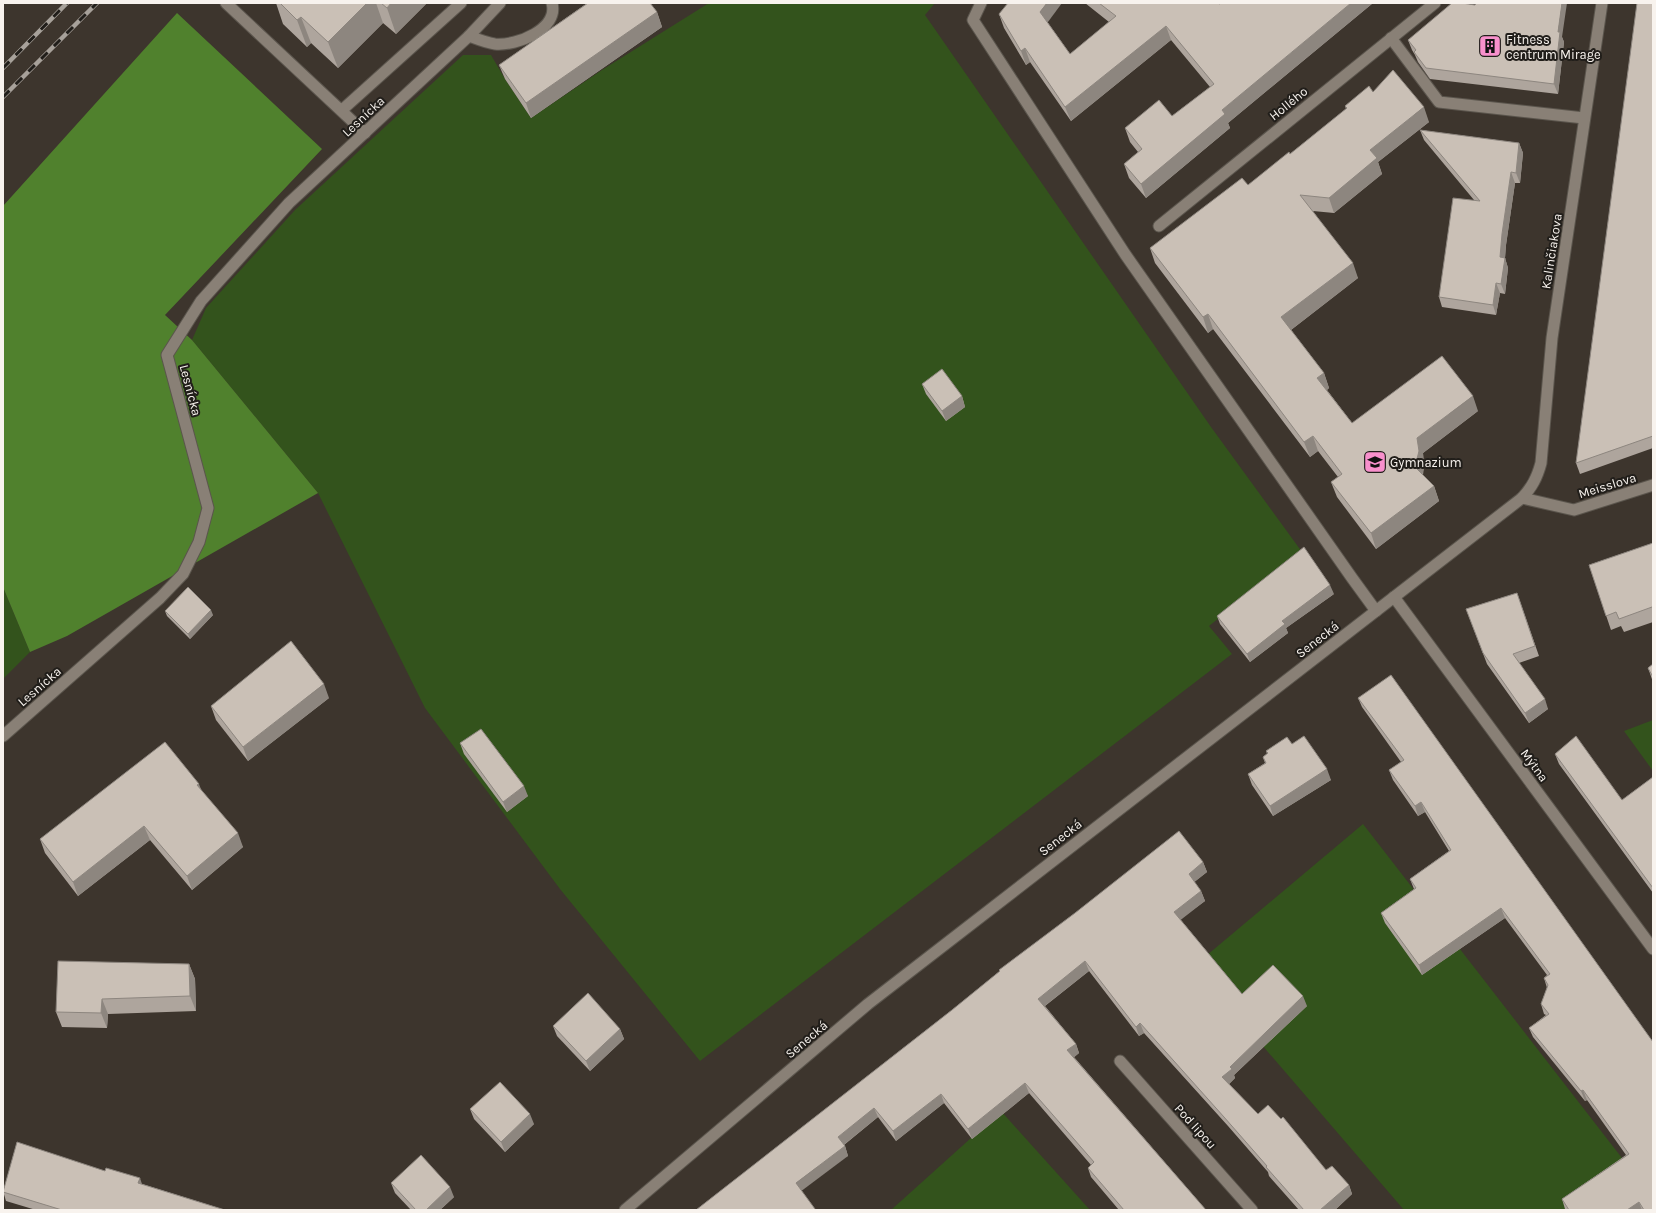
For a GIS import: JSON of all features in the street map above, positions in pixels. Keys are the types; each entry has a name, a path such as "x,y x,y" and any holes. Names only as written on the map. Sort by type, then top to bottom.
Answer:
{"street":[{"path":"226,3 365,133"},
{"path":"342,110 461,3"},
{"name":"Lesnícka","path":"3,736 160,598 183,574 199,542 208,508 167,355 201,301 289,203 469,36 500,3"},
{"path":"469,36 496,44 518,42 539,31 550,22 554,9 552,3"},
{"path":"981,3 973,20 1120,247 1376,611"},
{"name":"Hollého","path":"1159,226 1435,3"},
{"name":"Kalinčiakova","path":"1522,498 1538,476 1541,463 1552,338 1602,3"},
{"path":"1391,38 1439,102 1584,118"},
{"name":"Meisslova","path":"1522,498 1574,510 1653,485"},
{"name":"Senecká","path":"625,1210 868,1004 1522,498"},
{"name":"Mýtna","path":"1394,597 1653,949"},
{"name":"Pod lipou","path":"1120,1061 1252,1210"}],"green space":[{"path":"709,3 935,3 925,15 1211,427 1302,552 1209,626 1232,654 700,1061 560,889 425,708 318,493 192,340 206,308 295,210 463,55 491,55 531,118 602,70"},
{"path":"177,13 322,149 165,315 192,340 318,493 67,636 30,652 3,587 3,206"},
{"path":"3,587 30,652 3,679"},
{"path":"1653,720 1653,771 1624,731"},
{"path":"1363,824 1653,1198 1653,1210 1404,1210 1194,966"},
{"path":"1001,1111 1090,1210 891,1210"}],"building":[{"path":"280,3 367,3 328,42 301,17 297,20"},
{"path":"381,3 391,3 387,8"},
{"path":"588,3 650,3 657,12 526,103 499,65"},
{"path":"1008,3 1047,3 1040,12 1070,54 1116,16 1099,3 1351,3 1222,110 1225,114 1141,184 1124,164 1142,149 1125,128 1159,100 1172,116 1214,84 1166,26 1065,107 1025,48 1021,51 999,14"},
{"name":"Fitness centrum Mirage","path":"1452,3 1475,5 1476,3 1562,3 1554,84 1426,68 1414,52 1416,50 1408,40"},
{"path":"1637,3 1653,3 1653,436 1576,463"},
{"path":"1393,70 1424,107 1370,150 1377,158 1329,198 1300,195 1353,263 1281,317 1324,373 1317,378 1352,423 1442,356 1473,396 1417,438 1419,451 1415,467 1434,486 1371,533 1331,482 1342,474 1313,436 1304,442 1208,314 1203,317 1150,248 1242,178 1248,185 1289,152 1290,154 1347,108 1345,106 1369,86 1373,92"},
{"path":"1420,130 1519,143 1516,173 1511,172 1502,234 1500,257 1505,258 1501,284 1496,283 1493,305 1439,297 1453,198 1480,201"},
{"path":"942,369 962,396 942,411 922,384"},
{"path":"1653,543 1653,608 1652,607 1619,619 1616,612 1606,616 1589,565"},
{"path":"1304,547 1330,585 1282,621 1285,624 1247,654 1217,616"},
{"path":"188,587 211,610 188,634 165,611"},
{"path":"1517,593 1535,646 1513,654 1545,699 1525,713 1483,653 1466,609"},
{"path":"291,641 324,684 243,747 211,706"},
{"path":"1653,664 1653,677 1648,668"},
{"path":"1391,675 1653,1042 1653,1210 1644,1210 1639,1202 1627,1210 1569,1210 1562,1199 1629,1154 1583,1090 1581,1091 1529,1028 1549,1014 1541,1004 1548,985 1544,978 1550,974 1501,908 1419,965 1381,913 1416,888 1410,879 1451,850 1421,802 1415,806 1389,770 1404,760 1358,698"},
{"path":"481,729 524,786 503,802 460,743"},
{"path":"1304,736 1327,769 1270,806 1248,774 1266,763 1263,757 1268,753 1266,751 1287,737 1292,744"},
{"path":"1576,736 1622,800 1653,777 1653,888 1555,754"},
{"path":"165,742 199,784 197,785 238,833 187,876 144,826 73,882 40,839"},
{"path":"1179,831 1203,862 1189,874 1201,891 1174,912 1242,994 1273,965 1303,996 1230,1067 1232,1069 1222,1077 1258,1114 1268,1105 1281,1119 1283,1117 1326,1170 1332,1166 1349,1185 1320,1210 1304,1210 1140,1023 1136,1027 1085,961 1038,999 1076,1044 1067,1050 1206,1210 1124,1210 1088,1168 1094,1162 1025,1083 968,1129 941,1094 893,1131 874,1108 838,1137 845,1146 796,1183 815,1209 814,1210 696,1210 952,1010 1000,971 999,970 1075,913"},
{"path":"58,961 189,964 190,996 102,999 101,1013 56,1012"},
{"path":"588,993 620,1029 586,1061 553,1026"},
{"path":"500,1082 530,1114 501,1142 470,1109"},
{"path":"17,1142 105,1171 106,1168 140,1178 138,1183 225,1210 62,1210 3,1192"},
{"path":"421,1155 450,1187 426,1210 416,1210 391,1183"}],"railway":[{"path":"3,68 67,3"},
{"path":"3,97 97,3"}],"place":[{"name":"Fitness centrum Mirage","path":"1490,46"},
{"name":"Gymnazium","path":"1375,462"}]}
